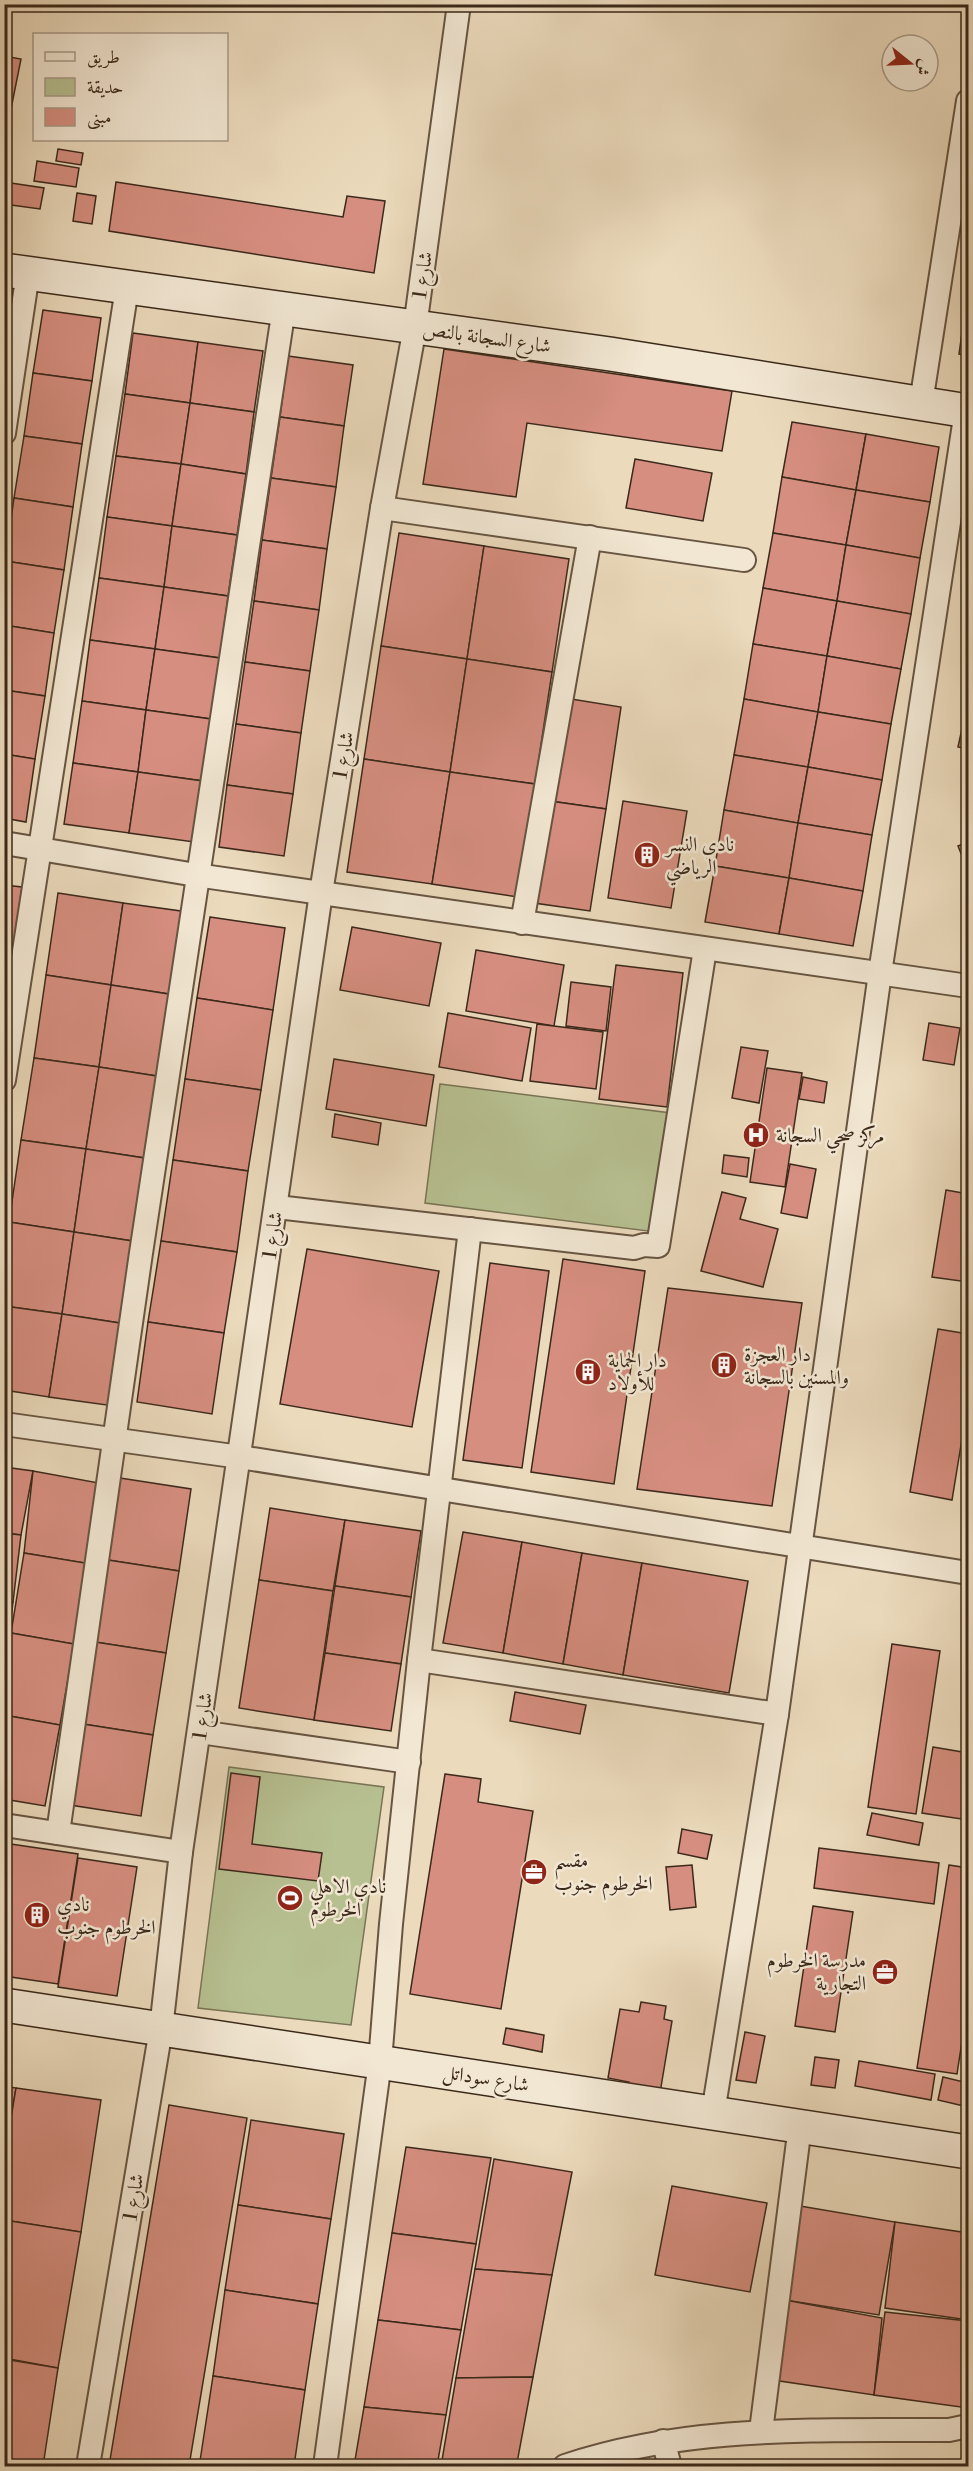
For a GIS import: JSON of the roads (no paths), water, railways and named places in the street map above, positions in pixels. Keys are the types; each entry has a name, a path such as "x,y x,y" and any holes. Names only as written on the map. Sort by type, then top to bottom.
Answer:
{"street":[{"name":"شارع 1","path":"88,2466 161,2029 182,1852 321,893 382,508 415,327 459,4"},
{"path":"921,403 969,101"},
{"name":"شارع السجانة بالنص","path":"16,271 610,354 967,411"},
{"path":"4,433 16,271"},
{"path":"4,1080 127,288"},
{"path":"58,1833 196,875 284,308"},
{"path":"713,2113 777,1713 880,973 967,411"},
{"path":"382,508 744,560"},
{"path":"522,923 590,537"},
{"path":"4,843 196,875 969,986"},
{"path":"276,1207 634,1248 658,1246 705,949"},
{"path":"326,2466 380,2062 391,1924 419,1660 470,1229"},
{"path":"4,1424 240,1457 969,1574"},
{"path":"419,1660 777,1713"},
{"path":"200,1732 410,1761"},
{"path":"4,1825 182,1852"},
{"name":"شارع سوداتل","path":"4,2005 969,2152"},
{"path":"761,2431 800,2126"},
{"path":"565,2466 696,2436 761,2431 949,2430 969,2426"},
{"path":"663,2442 670,2466"}],"place":[{"name":"نادي النسر الرياضي","path":"647,855"},
{"name":"مركز صحي السجانة","path":"756,1135"},
{"name":"دار العجزة والمسنين بالسجانة","path":"724,1365"},
{"name":"دار الحماية للأولاد","path":"588,1372"},
{"name":"مقسم الخرطوم جنوب","path":"534,1872"},
{"name":"نادي الاهلي الخرطوم","path":"290,1898"},
{"name":"نادي الخرطوم جنوب","path":"37,1915"},
{"name":"مدرسة الخرطوم التجارية","path":"885,1972"}]}
